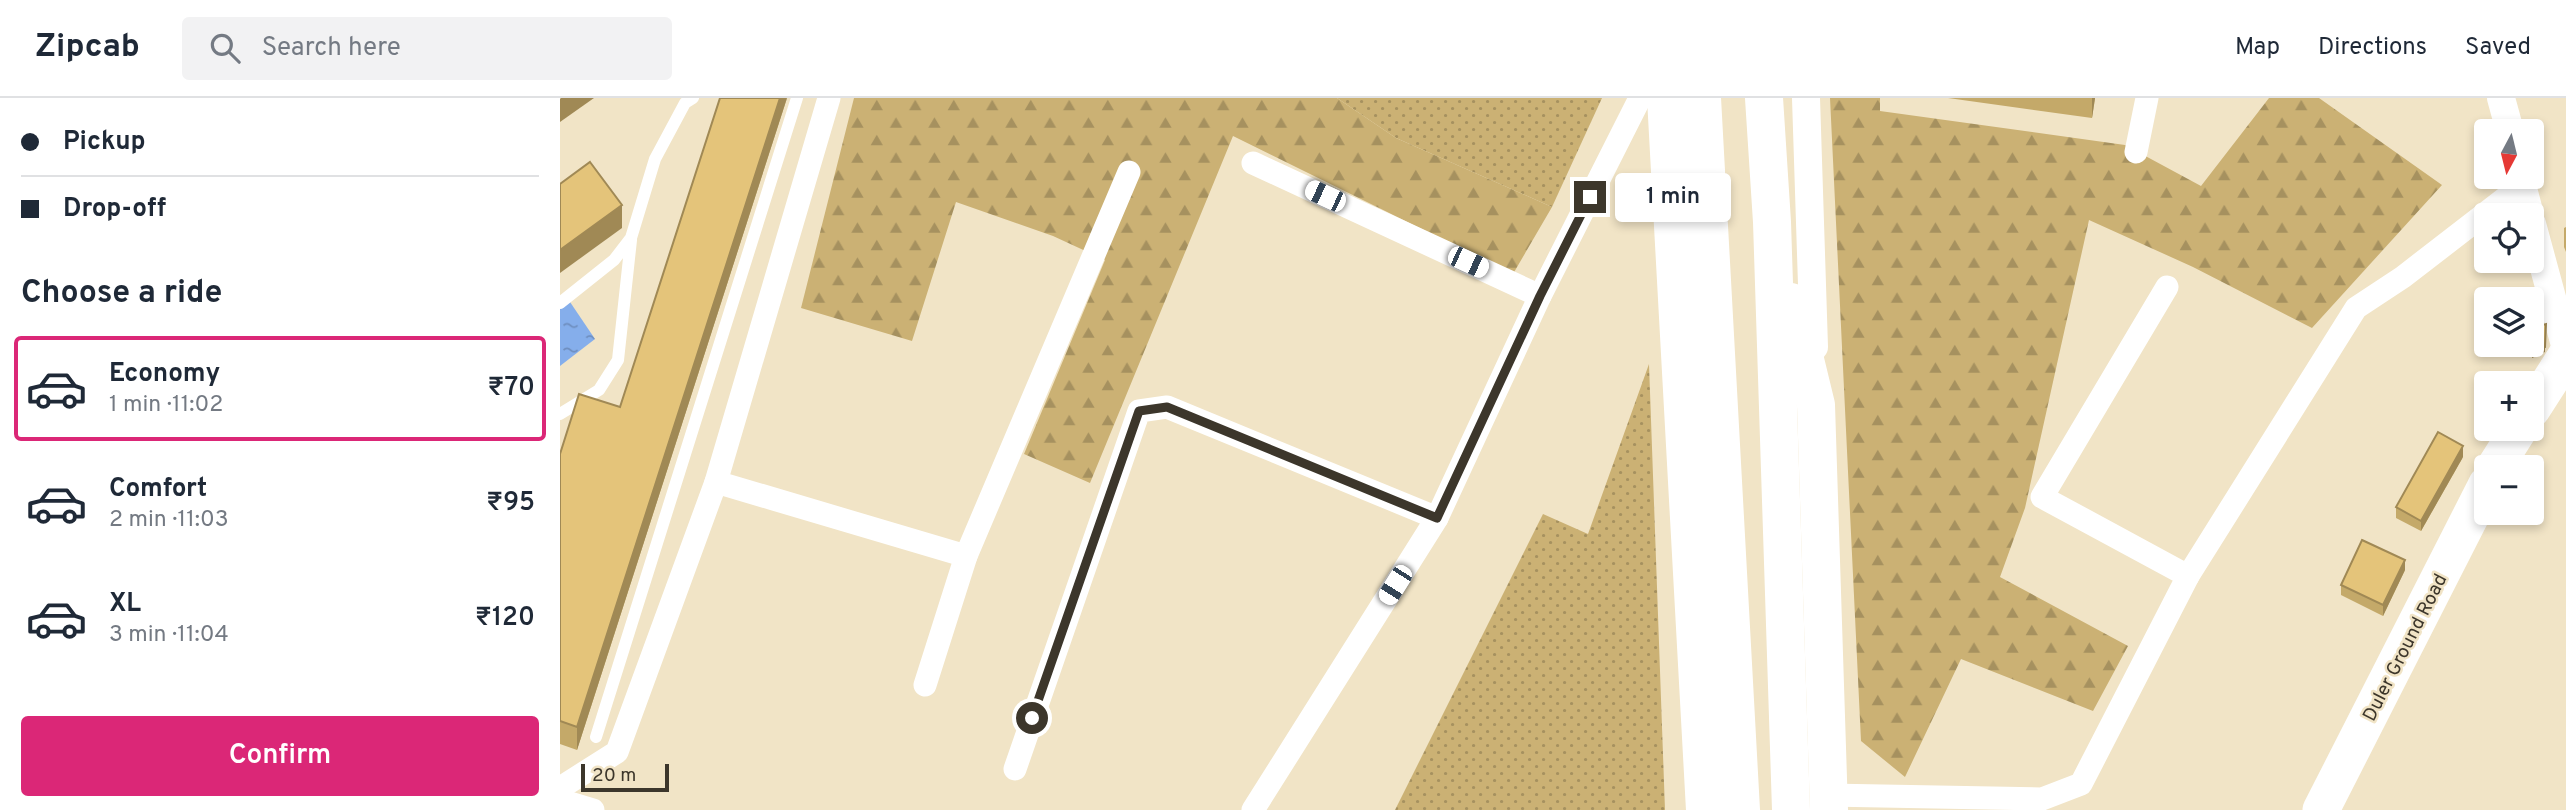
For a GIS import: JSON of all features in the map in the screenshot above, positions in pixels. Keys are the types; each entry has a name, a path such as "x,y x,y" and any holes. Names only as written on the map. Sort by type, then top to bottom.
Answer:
{"highway":[{"path":"1666,98 1705,810"},
{"path":"1702,98 1741,810"},
{"path":"1764,98 1772,222 1791,810"},
{"path":"1772,222 1816,405 1828,802"}],"main road":[{"path":"2544,390 2566,356"},
{"name":"Duler Ground Road","path":"2321,810 2474,510"}],"street":[{"path":"560,788 617,752 716,482 829,98"},
{"path":"1253,810 1437,518 1540,296 1640,98"},
{"path":"1806,98 1816,405"},
{"path":"2136,152 2147,98"},
{"path":"2501,98 2507,119"},
{"path":"1253,163 1540,296"},
{"path":"925,685 966,556 1129,172"},
{"path":"1828,802 2042,799 2081,784 2188,576 2356,308 2403,277 2511,189"},
{"path":"2544,268 2566,349"},
{"path":"2167,287 2042,497 2188,576"},
{"path":"1015,769 1139,411 1167,407 1437,518"},
{"path":"716,482 966,556"},
{"path":"560,800 593,810"}],"lane":[{"path":"560,414 599,390 618,360 631,238 654,159 685,103 693,98"},
{"path":"596,737 797,98"},
{"path":"560,303 614,260 631,238"}],"green space":[{"path":"854,98 1337,98 1396,138 1552,207 1513,274 1233,136 1090,483 1024,454 1105,260 1053,236 956,202 912,341 801,308"},
{"path":"1337,98 1602,98 1552,207 1396,138"},
{"path":"1830,98 1880,98 1880,111 2125,145 2201,186 2269,98 2319,98 2442,185 2312,328 2193,267 2089,220 2025,508 2000,577 2128,646 2093,711 1961,659 1905,777 1861,741"},
{"path":"1649,364 1665,810 1395,810 1543,514 1588,534"}],"water":[{"path":"568,299 595,339 560,366 560,306"}],"building":[{"path":"720,98 780,98 577,727 560,721 560,454 579,394 620,407"},
{"path":"590,162 622,205 560,250 560,184"},
{"path":"2546,324 2544,347 2544,325"},
{"path":"2438,432 2463,446 2421,521 2396,507"},
{"path":"2362,540 2405,560 2383,605 2341,585"}],"route":[{"path":"1032,718 1139,411 1167,407 1437,518 1540,296 1590,197"}]}
